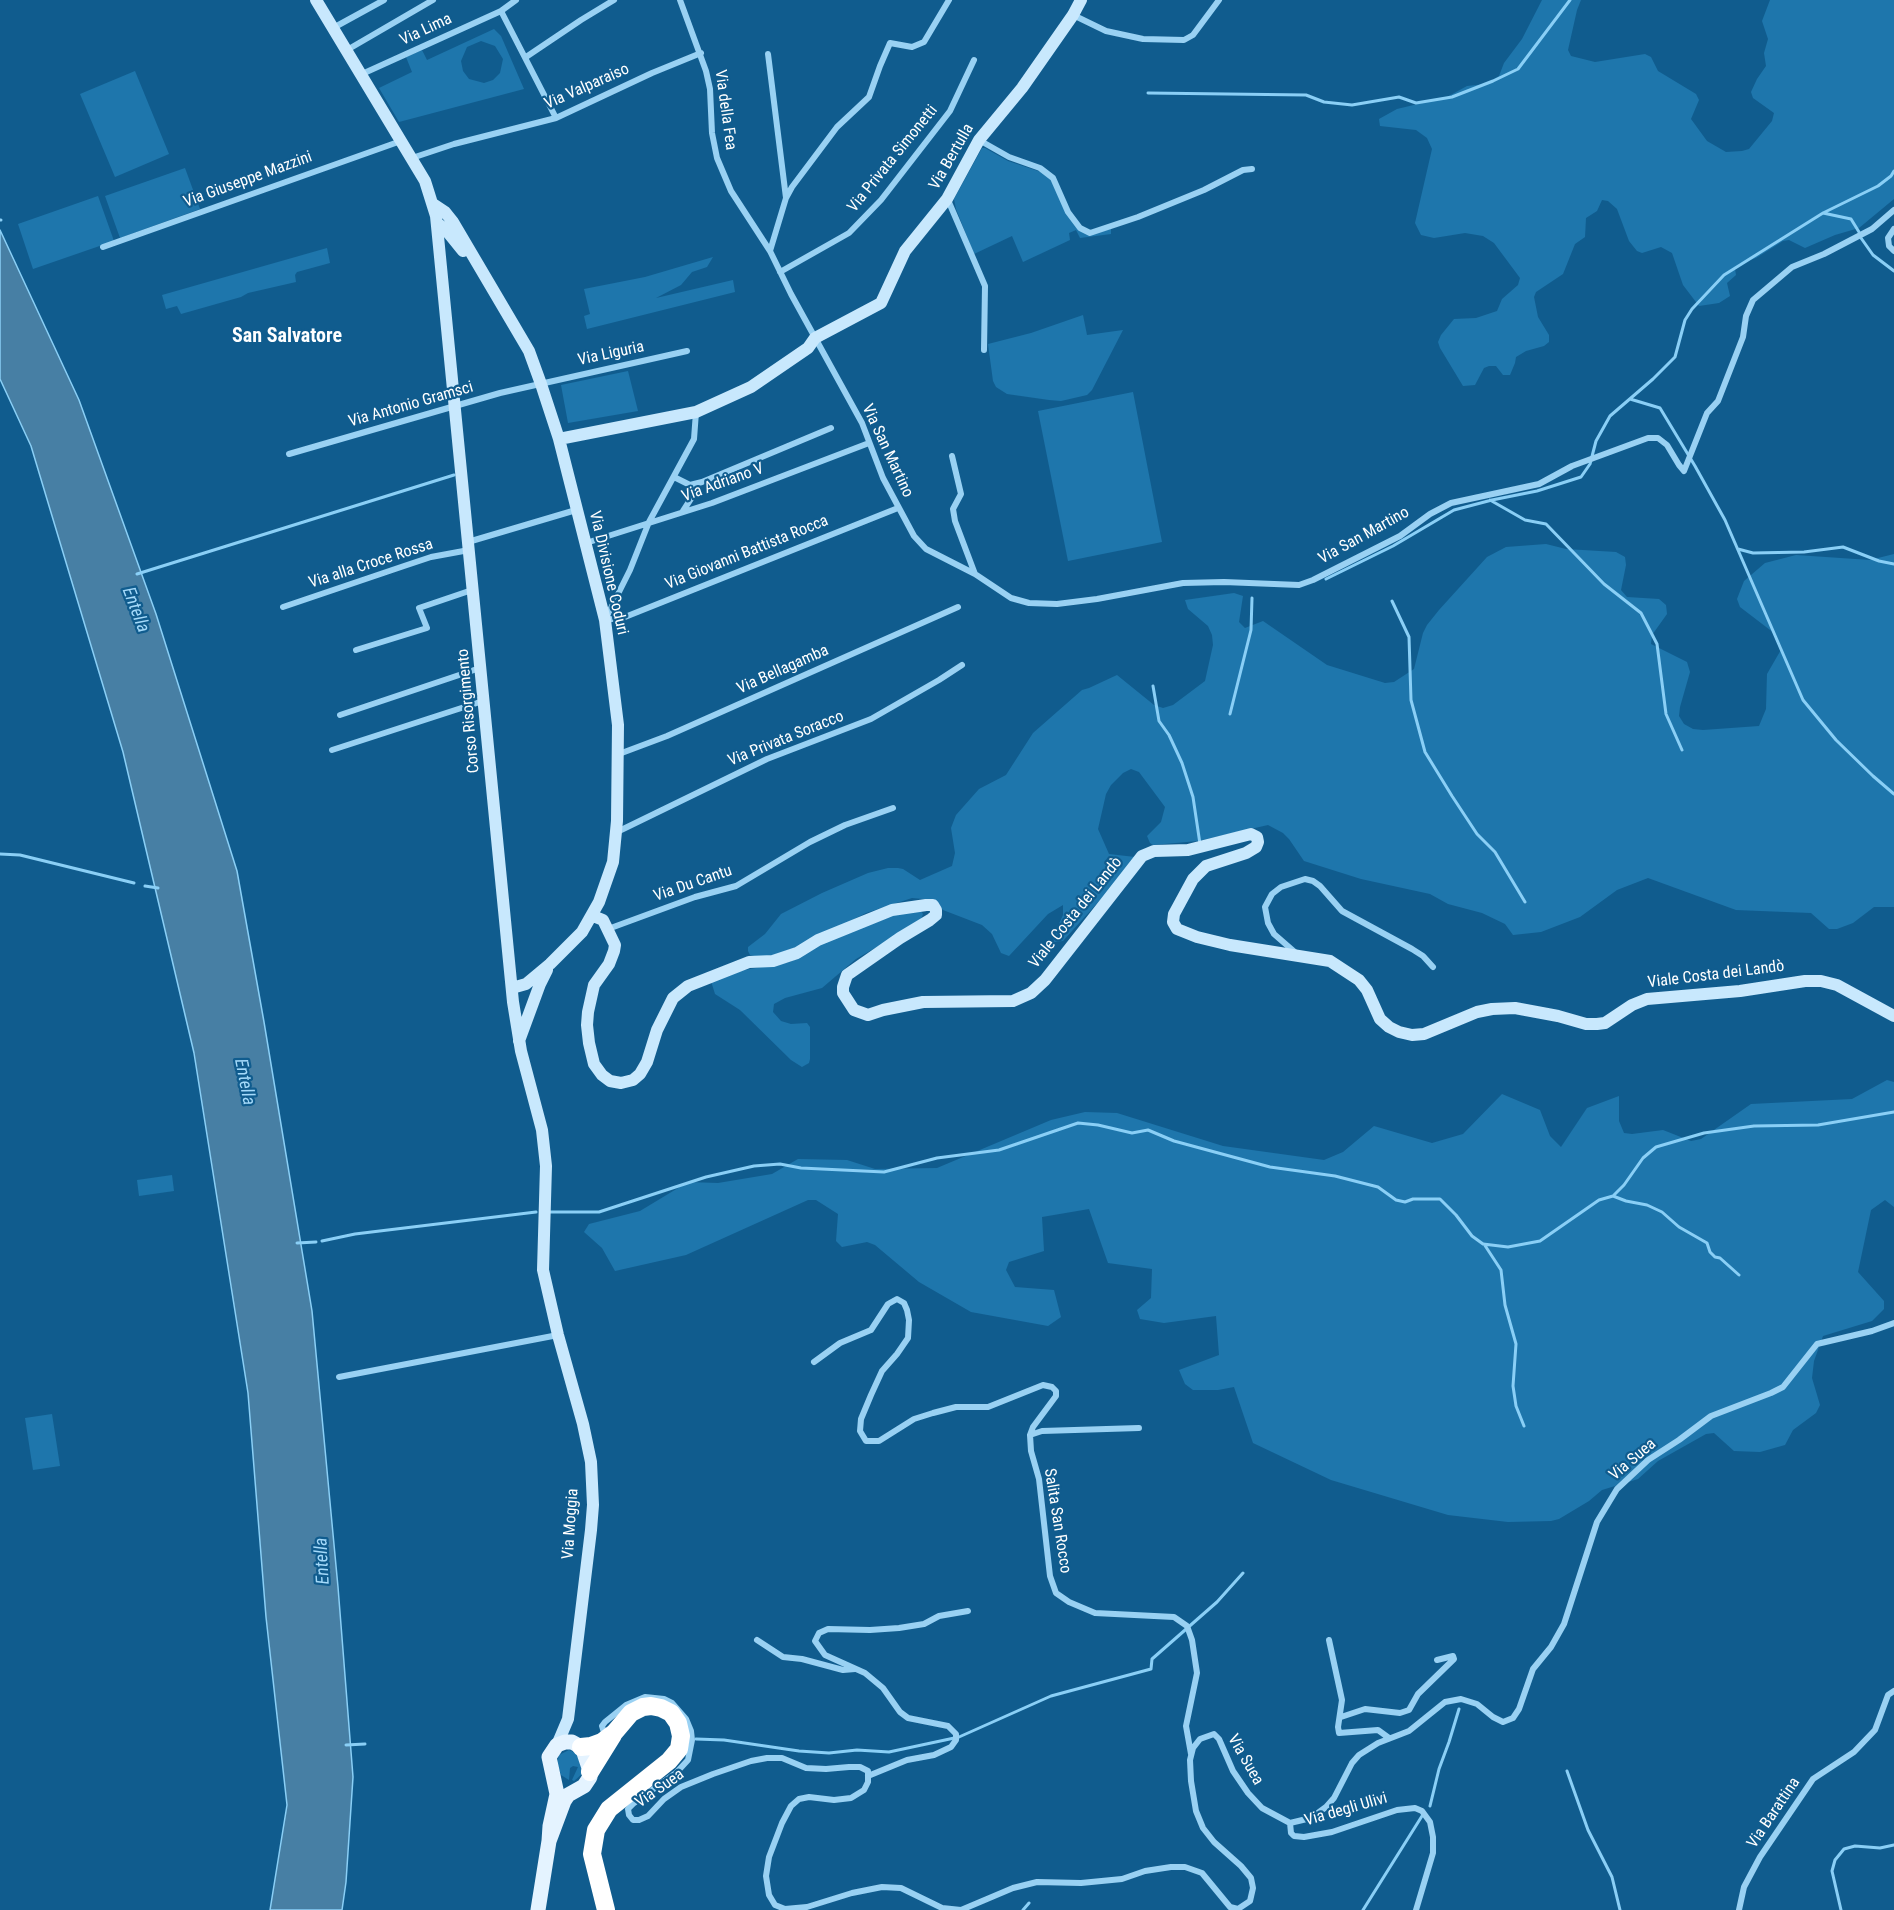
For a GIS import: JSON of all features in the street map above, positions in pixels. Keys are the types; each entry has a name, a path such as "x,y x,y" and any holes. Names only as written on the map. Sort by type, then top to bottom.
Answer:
{"highway":[{"path":"590,1772 610,1736 631,1713 651,1706 671,1713 678,1723 681,1736 679,1749 669,1761 609,1809 596,1830 592,1854 606,1910"},
{"path":"580,1746 591,1746 610,1736"}],"main road":[{"path":"557,1745 569,1742 580,1746"},
{"name":"Via Moggia","path":"538,1910 557,1794 549,1760 551,1751 557,1745"},
{"name":"Via Moggia","path":"549,1841 564,1801 587,1784 590,1772 580,1746"},
{"path":"555,1782 563,1789 576,1790"}],"street":[{"name":"Corso Risorgimento","path":"316,0 425,181 437,223 513,1002 519,1041 542,1130 546,1166 544,1213"},
{"path":"333,28 384,0"},
{"path":"347,50 433,0"},
{"name":"Via Lima","path":"362,74 501,11 516,0"},
{"path":"526,57 615,0"},
{"name":"Via della Fea","path":"680,0 701,53 710,89 712,133 717,158 730,191 770,251 780,272"},
{"path":"770,251 786,198 792,187 837,127 869,96 879,66 890,44 912,47 924,42 949,0"},
{"name":"Via Bertulla","path":"559,439 696,412 751,387 808,348 815,338 881,303 905,252 948,199 979,140 1022,88 1081,0"},
{"path":"1073,15 1106,31 1143,39 1184,40 1193,35 1219,0"},
{"path":"501,11 556,118"},
{"name":"Via Valparaiso","path":"412,158 556,118 701,53"},
{"path":"768,54 786,198"},
{"name":"Via Privata Simonetti","path":"780,272 849,233 881,200 950,111 974,60"},
{"path":"979,140 1009,157 1040,168 1053,178 1068,212 1080,228 1090,233 1138,217 1204,190 1243,170 1252,169"},
{"name":"Via Giuseppe Mazzini","path":"103,247 402,141"},
{"path":"948,199 985,286 984,350"},
{"name":"Via Divisione Coduri","path":"433,204 446,212 453,222 529,351 542,384 559,439 605,620 618,725 616,832 613,862 593,916 582,932 550,964 526,984 512,988"},
{"name":"Via San Martino","path":"780,272 862,423 883,478 914,536 926,549 975,574 1004,594 1029,603 1058,604 1183,584 1224,582 1299,585 1400,536 1430,514 1451,503 1539,484 1572,466 1648,438 1658,438 1667,445 1684,471 1707,413 1718,401 1743,337 1746,316 1753,300 1791,267 1824,254 1872,229 1894,210"},
{"name":"Via Divisione Coduri","path":"437,223 476,262"},
{"path":"1894,228 1888,238 1889,246 1894,251"},
{"path":"441,256 450,251 463,251"},
{"name":"Via Liguria","path":"542,384 687,351"},
{"name":"Via Antonio Gramsci","path":"289,454 542,384"},
{"path":"605,620 630,570 649,522 694,439 696,412"},
{"path":"690,485 755,461 831,428"},
{"name":"Via Adriano V","path":"585,543 712,502 869,443"},
{"path":"952,456 961,494 953,509 955,521 975,574"},
{"path":"674,477 690,485 694,494 682,512"},
{"name":"Via Giovanni Battista Rocca","path":"605,620 625,617 898,508"},
{"name":"Via alla Croce Rossa","path":"283,607 576,510"},
{"path":"356,650 427,628 420,608 473,590"},
{"name":"Via Bellagamba","path":"618,754 667,736 958,607"},
{"name":"Via Privata Soracco","path":"616,832 767,759 871,719 962,665"},
{"path":"340,715 481,668"},
{"path":"332,750 484,701"},
{"name":"Via Du Cantu","path":"608,928 695,897 736,886 810,842 845,825 893,808"},
{"name":"Viale Costa dei Landò","path":"608,928 615,951 594,986 587,1025 594,1064 610,1080 621,1083 633,1080 640,1074 647,1062 657,1030 673,998 688,986 750,962 773,961 789,956 818,940 892,910 926,904 933,905 936,915 847,975 843,993 854,1010 868,1015 923,1002 1013,1001 1031,993 1052,970 1142,856 1154,851 1188,850 1249,834 1255,836 1258,842 1256,847 1246,853 1206,866 1193,879 1174,914 1175,926 1184,933 1230,945 1330,961 1353,974 1367,990 1380,1019 1389,1027 1412,1035 1424,1034 1477,1012 1492,1009 1515,1008 1586,1024 1597,1024 1605,1023 1632,1005 1647,999 1740,991 1804,981 1821,981 1837,985 1894,1016"},
{"path":"1297,956 1295,951 1274,934 1268,923 1265,907 1272,894 1281,887 1305,879 1320,886 1342,911 1412,949 1423,956 1433,967"},
{"path":"593,916 603,920 608,928"},
{"name":"Via Divisione Coduri","path":"519,1041 550,964"},
{"path":"513,1002 519,1003 534,999"},
{"name":"Via Moggia","path":"544,1213 543,1270 588,1444 593,1496 591,1530 568,1719 557,1745"},
{"path":"814,1362 840,1344 871,1330 888,1304 897,1299 904,1303 908,1310 908,1338 882,1371 861,1419 860,1431 866,1441 879,1441 914,1419 933,1413 956,1407 987,1407 1030,1389 1043,1385 1052,1387 1056,1391 1056,1396 1033,1427 1030,1435"},
{"name":"Via Suea","path":"1192,1754 1193,1748 1200,1740 1214,1734 1219,1739 1233,1771 1248,1793 1262,1808 1290,1824 1311,1818 1335,1798 1352,1763 1359,1755 1389,1738 1409,1731 1445,1702 1461,1699 1477,1704 1503,1722 1513,1719 1519,1710 1533,1669 1551,1647 1564,1624 1597,1522 1617,1489 1648,1460 1711,1416 1783,1387 1817,1344 1872,1331 1894,1323"},
{"path":"339,1377 558,1335"},
{"path":"1030,1435 1042,1431 1139,1428"},
{"name":"Salita San Rocco","path":"1030,1435 1031,1451 1039,1479 1050,1576 1056,1593 1068,1602 1095,1613 1174,1617 1187,1626 1192,1640 1197,1673 1186,1725 1192,1754"},
{"path":"968,1611 939,1617 924,1624 899,1628 828,1629 819,1633 815,1641 825,1655 866,1673 884,1688 900,1712 908,1718 948,1726 956,1734 956,1740 951,1747 934,1755 907,1760 868,1776 864,1790 851,1798 834,1800 809,1797 799,1799 782,1823 769,1857 766,1876 769,1895 775,1905 785,1909 807,1907 852,1893 882,1887 901,1888 942,1908 962,1910 1012,1888 1037,1881 1081,1883 1122,1879 1145,1871 1185,1867 1202,1873 1230,1907 1238,1909 1251,1901 1253,1888 1251,1878 1203,1828 1196,1811 1191,1780 1192,1754"},
{"path":"757,1640 783,1657 802,1659 843,1670 856,1669"},
{"path":"1329,1640 1342,1700 1339,1732 1378,1730 1389,1738"},
{"path":"1341,1717 1365,1709 1400,1713 1409,1710 1418,1694 1454,1659 1452,1656 1437,1660"},
{"name":"Via Barattina","path":"1739,1910 1744,1887 1760,1857 1813,1779 1854,1752 1875,1730 1888,1695 1894,1691"},
{"name":"Via Suea","path":"610,1736 603,1733 602,1726 605,1722 626,1705 645,1697 664,1699 672,1703 686,1719 691,1731 692,1740 688,1760 676,1773 628,1809 633,1820 648,1816 664,1799 681,1787 712,1774 767,1758 782,1758 806,1768 860,1767 868,1771 868,1776"},
{"name":"Via Moggia","path":"568,1719 580,1746"},
{"name":"Via degli Ulivi","path":"1290,1824 1291,1833 1294,1836 1304,1837 1332,1832 1397,1810 1415,1808 1422,1811 1430,1822 1433,1853 1416,1910"}],"shaded area":[{"path":"1542,0 1581,0 1568,50 1571,56 1595,62 1645,54 1651,57 1658,71 1696,94 1699,100 1691,119 1707,141 1726,152 1749,149 1772,121 1774,113 1753,98 1751,92 1766,66 1764,53 1768,39 1762,21 1770,0 1894,0 1894,199 1859,228 1805,248 1789,240 1783,241 1756,258 1739,264 1735,269 1736,275 1727,283 1730,296 1719,303 1699,306 1683,285 1672,253 1661,247 1642,253 1637,251 1629,241 1617,209 1608,201 1602,200 1597,211 1586,218 1585,237 1575,244 1563,274 1536,292 1534,297 1538,317 1549,335 1549,342 1516,357 1510,375 1503,375 1496,366 1489,366 1484,368 1475,385 1463,386 1440,348 1438,342 1441,335 1454,319 1476,318 1497,311 1502,299 1518,285 1520,278 1494,243 1483,236 1465,233 1434,238 1421,235 1415,223 1432,149 1427,138 1416,130 1380,126 1379,119 1397,109 1447,97 1467,86 1486,84 1499,76 1504,63 1522,39"},
{"path":"494,29 501,36 524,89 399,122 379,88 412,72 406,57 422,50 427,60","holes":["481,41 495,46 503,59 500,73 493,80 484,83 469,79 463,71 461,61 467,47"]},
{"path":"135,71 169,154 115,177 80,94"},
{"path":"982,148 1049,177 1081,231 1111,229 1111,234 1080,238 1076,230 1069,233 1070,240 1023,262 1012,236 974,254 954,199"},
{"path":"185,168 200,209 120,238 105,196"},
{"path":"98,196 114,241 33,269 18,224"},
{"path":"327,248 330,263 297,272 296,282 248,293 181,314 177,306 166,309 162,295"},
{"path":"713,257 707,267 692,272 681,285 656,298 733,280 735,292 587,329 584,316 590,314 584,289 645,277"},
{"path":"1083,315 1087,335 1123,330 1092,390 1087,395 1061,401 1049,400 1007,394 996,387 993,381 988,344 1031,333"},
{"path":"628,371 638,411 568,423 561,385"},
{"path":"1133,392 1162,542 1068,561 1038,411"},
{"path":"1546,544 1566,549 1616,552 1625,557 1626,565 1621,590 1627,597 1659,599 1666,605 1667,614 1652,635 1651,644 1687,662 1690,672 1679,716 1684,724 1693,729 1703,730 1759,726 1766,709 1767,674 1782,648 1774,633 1740,607 1737,599 1744,581 1765,563 1796,555 1870,560 1894,554 1894,907 1874,907 1853,923 1837,929 1829,929 1811,913 1736,910 1648,878 1617,890 1580,917 1541,932 1513,935 1505,924 1482,913 1448,904 1430,894 1361,879 1304,861 1283,833 1268,825 1198,841 1153,845 1147,836 1161,822 1165,807 1139,772 1131,769 1123,773 1111,785 1106,794 1098,829 1109,854 1135,857 1119,879 1063,941 1054,942 1053,937 1063,915 1063,905 1048,914 1009,956 1001,953 992,934 982,925 943,910 934,900 912,898 866,913 799,947 775,955 758,957 750,955 748,947 765,934 781,914 822,893 868,873 888,868 903,869 920,880 952,866 955,853 951,828 956,815 979,789 1006,775 1033,733 1082,690 1117,675 1154,705 1163,708 1173,705 1205,681 1213,645 1212,635 1208,626 1188,609 1185,600 1234,593 1243,596 1239,622 1245,628 1263,621 1327,665 1385,683 1394,682 1414,669 1427,625 1487,557 1506,547"},
{"path":"920,910 923,914 920,922 856,959 822,988 785,998 774,1004 773,1012 781,1021 791,1024 807,1023 810,1027 810,1059 809,1063 802,1067 791,1060 740,1010 715,994 711,981 733,972 790,962 830,939 884,917"},
{"path":"1887,1080 1894,1082 1894,1207 1885,1200 1871,1210 1858,1272 1884,1301 1884,1309 1872,1321 1823,1336 1814,1361 1812,1378 1820,1405 1816,1413 1793,1430 1785,1445 1760,1452 1734,1451 1714,1433 1706,1434 1658,1461 1638,1479 1602,1490 1589,1501 1559,1519 1551,1521 1508,1522 1448,1515 1331,1480 1253,1443 1234,1387 1218,1390 1193,1390 1185,1384 1179,1370 1219,1355 1216,1316 1164,1323 1140,1319 1137,1310 1151,1298 1152,1269 1108,1263 1089,1209 1042,1217 1044,1251 1009,1262 1006,1270 1015,1287 1054,1290 1061,1317 1048,1326 971,1312 919,1282 875,1245 867,1242 842,1247 836,1241 838,1214 816,1200 808,1200 686,1255 615,1271 602,1248 584,1232 589,1224 640,1211 688,1182 718,1183 772,1174 798,1159 847,1160 875,1169 937,1168 1051,1120 1085,1112 1117,1113 1223,1146 1324,1160 1343,1152 1374,1126 1432,1143 1463,1134 1502,1094 1540,1110 1550,1136 1561,1147 1587,1108 1619,1096 1619,1121 1624,1133 1663,1130 1691,1141 1701,1139 1751,1104 1852,1099"},
{"path":"172,1175 174,1191 139,1196 137,1180"},
{"path":"52,1414 60,1466 33,1470 25,1418"},
{"path":"569,1750 576,1753 582,1767 582,1774 574,1781 572,1780 578,1767 570,1768 569,1780 561,1775 557,1763 559,1755"}],"water":[{"name":"Entella","path":"0,230 79,400 156,614 237,871 312,1311 353,1777 342,1910 270,1910 287,1805 266,1617 248,1393 194,1053 123,752 31,446 0,379"}],"waterway":[{"path":"1148,93 1306,95 1324,102 1352,105 1399,97 1416,103 1452,97 1518,69 1570,0"},
{"path":"1326,579 1393,546 1454,510 1537,491 1581,477 1590,464 1596,441 1610,416 1675,357 1685,320 1692,309 1724,275 1823,213 1878,186 1894,171"},
{"path":"1823,213 1851,219 1873,255 1894,271"},
{"path":"1630,399 1660,408 1695,466 1725,520 1803,700 1836,740 1894,794"},
{"path":"137,574 454,475"},
{"path":"1490,500 1525,520 1546,524 1604,584 1641,613 1657,644 1666,714 1682,750"},
{"path":"1738,549 1753,553 1804,552 1843,547 1879,561 1894,564"},
{"path":"1230,714 1251,630 1252,598"},
{"path":"1392,601 1409,637 1411,700 1425,752 1477,834 1495,852 1525,902"},
{"path":"1153,686 1159,721 1169,735 1182,763 1193,797 1200,844"},
{"path":"0,854 20,855 134,883"},
{"path":"145,886 158,888"},
{"path":"550,1212 599,1212 706,1177 754,1166 780,1164 801,1168 884,1172 937,1158 999,1150 1078,1123 1132,1133 1148,1130 1174,1141 1270,1167 1335,1176 1378,1187 1396,1200 1405,1202 1413,1199 1440,1199 1472,1236 1483,1244 1508,1247 1540,1241 1599,1200 1613,1196 1624,1185 1643,1158 1656,1147 1704,1133 1754,1126 1818,1125 1894,1112"},
{"path":"1613,1196 1647,1205 1662,1212 1679,1227 1707,1243 1710,1252 1739,1275"},
{"path":"322,1241 355,1234 536,1212"},
{"path":"297,1243 316,1242"},
{"path":"1484,1244 1501,1270 1505,1305 1516,1344 1513,1386 1516,1406 1524,1426"},
{"path":"696,1739 724,1740 829,1753 857,1750 889,1752 959,1737 1051,1696 1151,1669 1152,1659 1217,1602 1243,1573"},
{"path":"1430,1806 1439,1769 1459,1709"},
{"path":"346,1745 365,1744"},
{"path":"1567,1771 1588,1830 1612,1877 1620,1910"},
{"path":"1363,1910 1422,1816"},
{"path":"1841,1910 1832,1871 1835,1860 1844,1849 1855,1846 1880,1848 1894,1845"},
{"path":"1023,1910 1029,1903"}],"district":[{"name":"San Salvatore","path":"287,337"}]}
